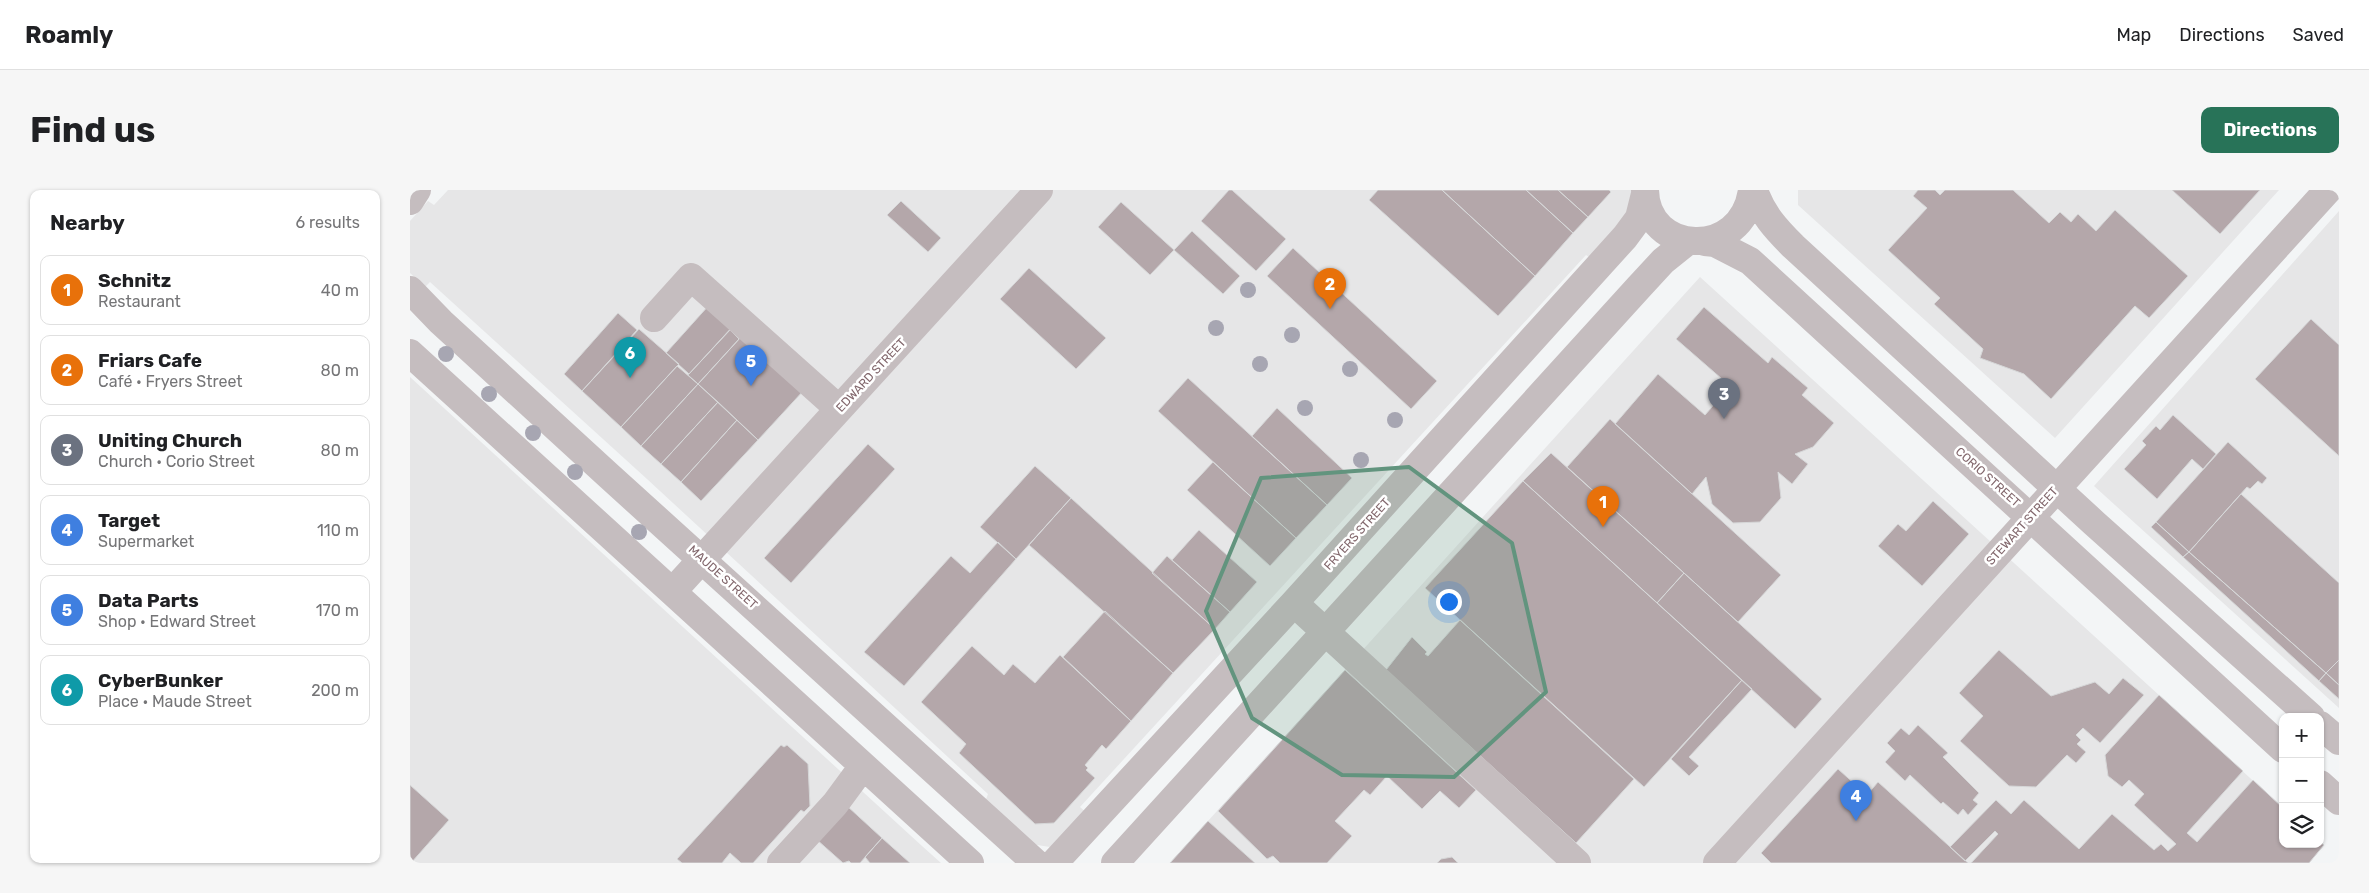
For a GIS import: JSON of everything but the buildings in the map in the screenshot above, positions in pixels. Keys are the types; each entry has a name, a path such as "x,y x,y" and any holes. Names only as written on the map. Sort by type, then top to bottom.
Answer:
{"street":[{"path":"410,201 417,190"},
{"name":"EDWARD STREET","path":"673,592 1039,190"},
{"path":"1115,863 1663,261 1697,241 1724,235 1740,222 1750,205 1753,190"},
{"path":"1753,190 1759,205 1770,223 1793,246 2056,488 2308,713"},
{"name":"STEWART STREET","path":"1717,863 2030,516 2328,190"},
{"name":"CORIO STREET","path":"1645,192 1649,210 1659,225 1672,236 1714,243 1750,260 2279,745"},
{"name":"FRYERS STREET","path":"1054,863 1294,604 1625,237 1639,218 1645,192"},
{"path":"654,318 691,277 839,409"},
{"name":"MAUDE STREET","path":"410,290 441,322 1036,863"},
{"path":"410,353 970,863"},
{"path":"1294,604 1577,863"},
{"path":"2324,728 2339,741"},
{"path":"781,863 835,804 863,766"},
{"path":"2324,788 2339,801"}],"highlighted area":[{"path":"1409,467 1512,543 1546,692 1454,777 1342,775 1252,718 1206,611 1261,478"}],"shaded area":[{"path":"448,190 1634,190 1631,209 1595,261 1586,255 1080,807 1088,814 1050,847 1031,844 985,802 988,794 647,479 430,282 425,287 410,273 410,221 428,201 434,205"},
{"path":"1798,190 2279,190 2055,438 1798,205"},
{"path":"2339,211 2339,708 2094,486"},
{"path":"1700,277 2279,804 2279,848 2322,848 2309,863 1170,863"},
{"path":"410,377 922,846 941,863 410,863"}],"place":[{"name":"Friars Cafe","path":"1330,309"},
{"name":"CyberBunker","path":"630,378"},
{"name":"Data Parts","path":"751,386"},
{"name":"Uniting Church","path":"1724,419"},
{"name":"Schnitz","path":"1603,527"},
{"name":"Target","path":"1856,821"}]}
